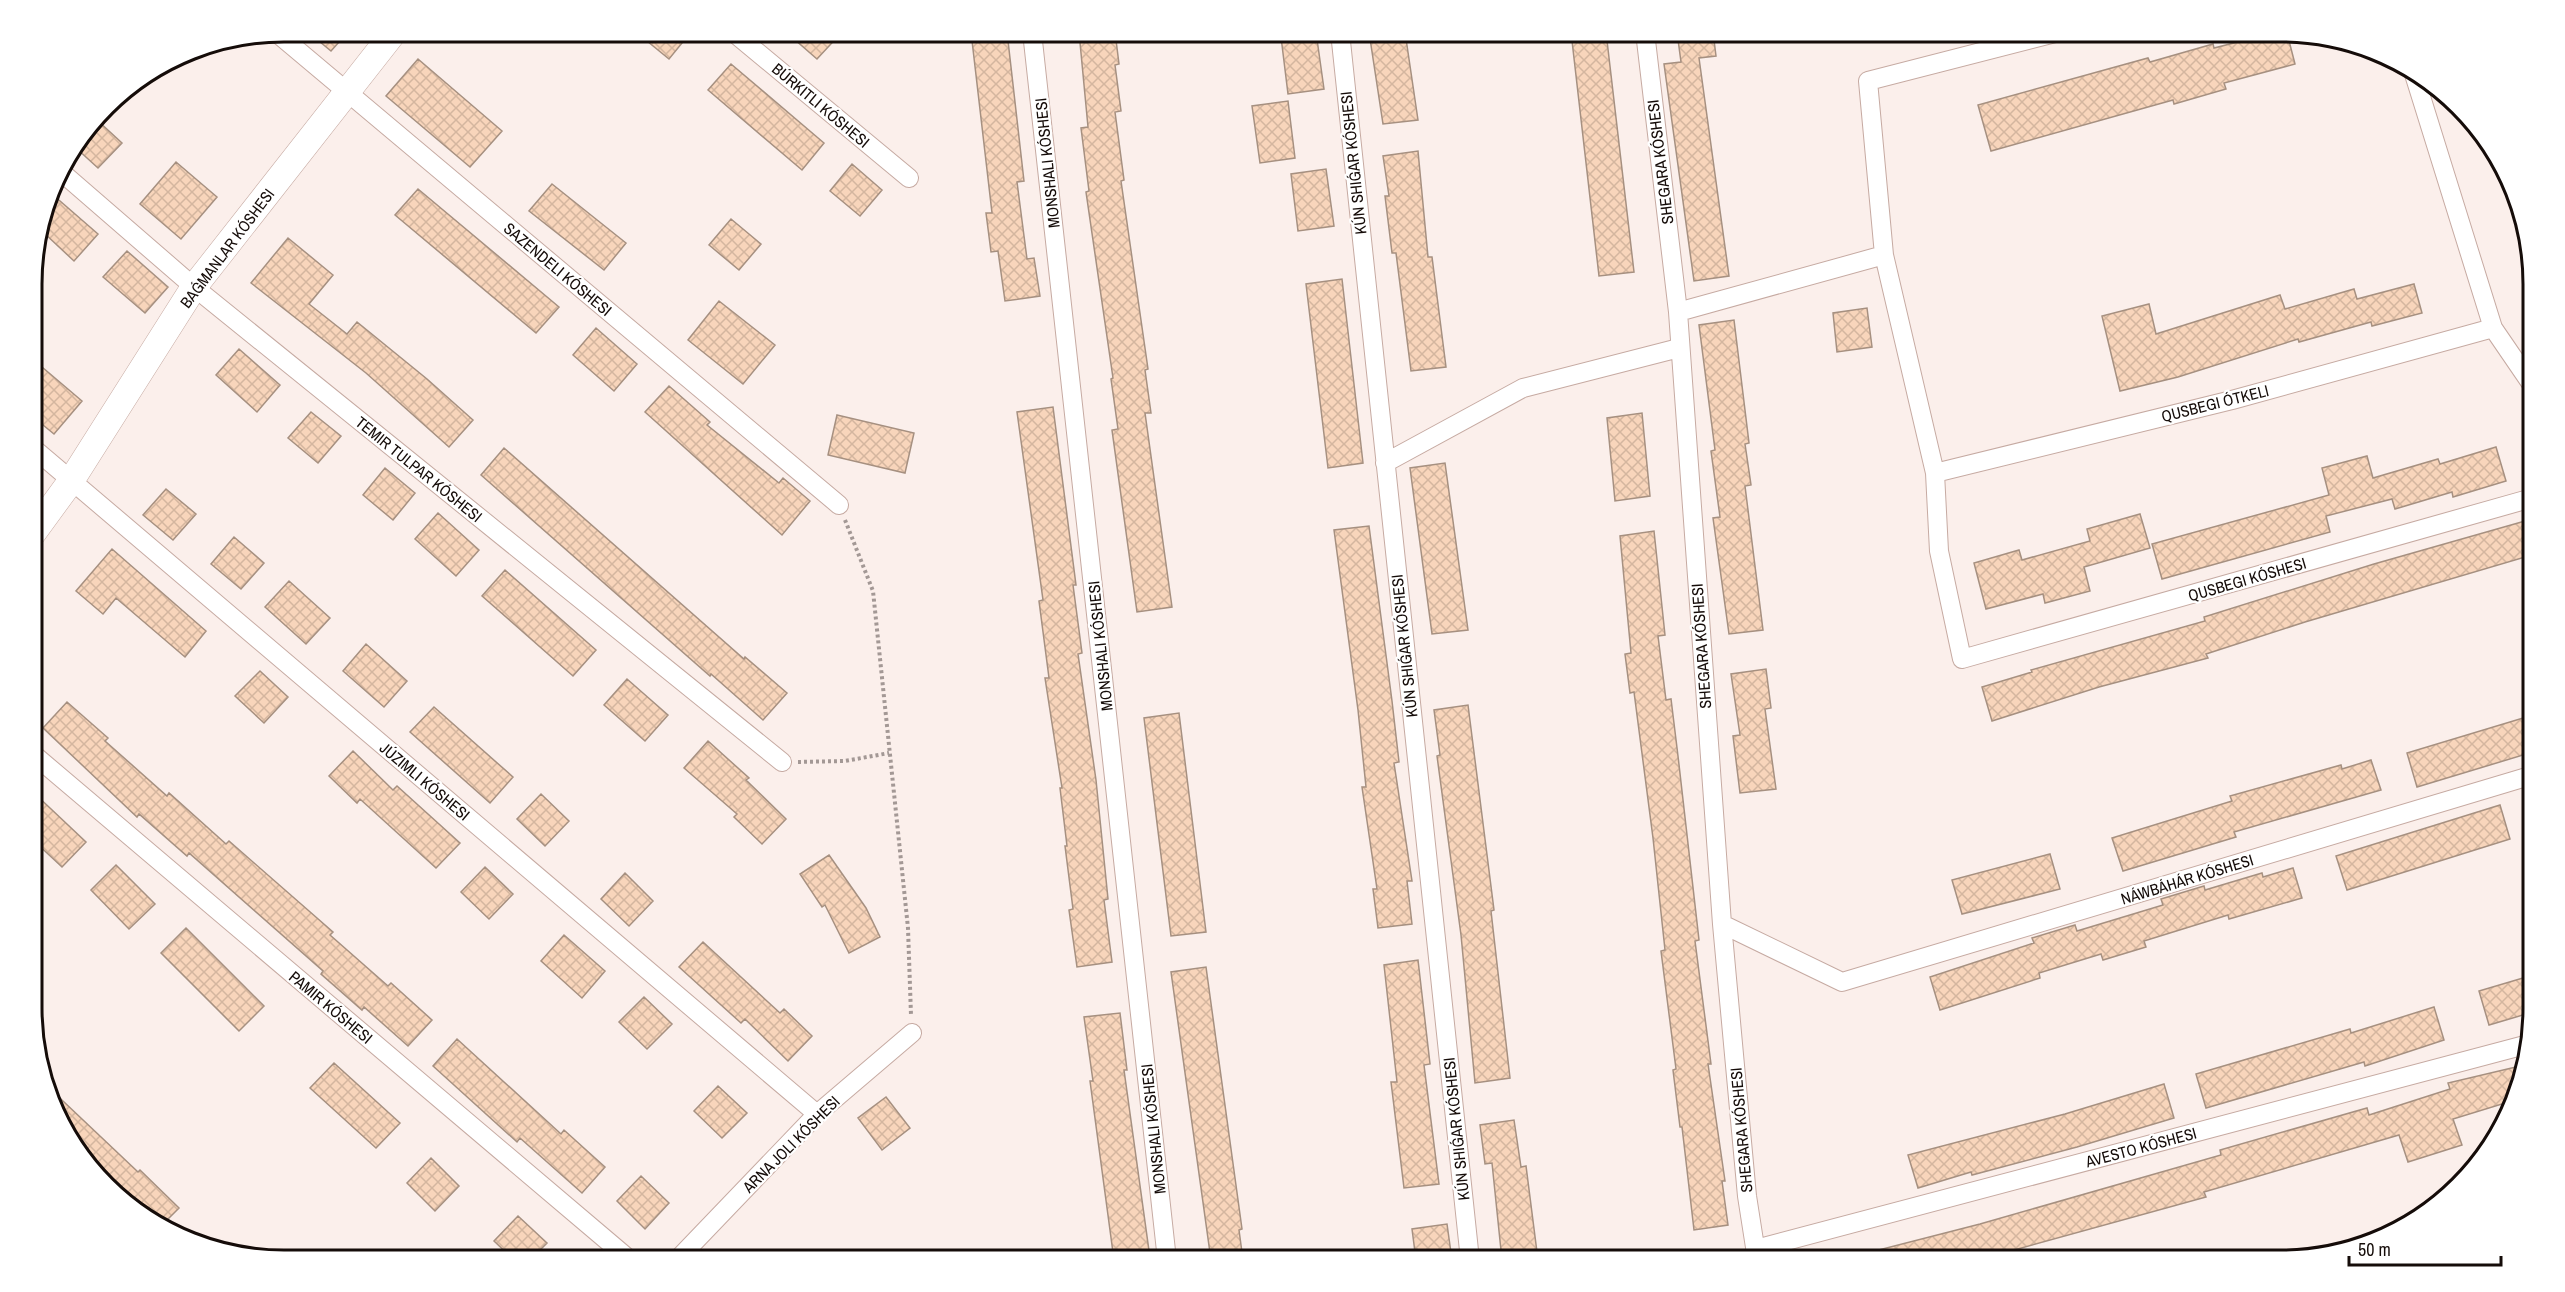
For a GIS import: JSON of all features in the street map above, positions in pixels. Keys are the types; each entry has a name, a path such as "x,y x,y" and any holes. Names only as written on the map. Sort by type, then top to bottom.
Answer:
{"street":[{"name":"SAZENDELI KÓSHESI","path":"288,42 839,505"},
{"name":"BAǴMANLAR KÓSHESI","path":"42,521 71,482 194,287 386,42"},
{"name":"BÚRKITLI KÓSHESI","path":"745,42 909,178"},
{"path":"1033,42 1166,1250"},
{"path":"1341,42 1469,1250"},
{"name":"SHEGARA KÓSHESI","path":"1646,42 1678,312 1722,924 1747,1196 1755,1250"},
{"path":"1935,473 1884,255 1868,81 2020,42"},
{"path":"2417,84 2493,328 2523,372"},
{"name":"TEMIR TULPAR KÓSHESI","path":"67,177 194,287 782,762"},
{"path":"1678,312 1884,255"},
{"name":"QUSBEGI ÓTKELI","path":"1935,473 2232,400 2493,328"},
{"path":"1385,463 1523,388 1679,348"},
{"name":"JÚZIMLI KÓSHESI","path":"42,456 818,1114"},
{"name":"QUSBEGI KÓSHESI","path":"1935,473 1939,551 1962,659 2523,501"},
{"name":"PAMIR KÓSHESI","path":"42,762 618,1250"},
{"name":"NÁWBÁHÁR KÓSHESI","path":"1722,924 1842,982 2523,779"},
{"path":"687,1250 818,1114 912,1033"},
{"name":"AVESTO KÓSHESI","path":"1771,1250 2520,1046"}],"path":[{"path":"839,505 873,591 908,928 912,1033"},
{"path":"782,762 845,761 889,753"}],"building":[{"path":"320,42 339,42 331,51"},
{"path":"648,42 683,42 669,59"},
{"path":"797,42 833,42 817,59"},
{"path":"972,42 1008,42 1024,181 1017,182 1027,259 1034,258 1040,296 1005,301 998,251 991,252 986,213 992,213"},
{"path":"1080,42 1116,42 1119,64 1115,65 1121,111 1115,112 1124,180 1121,181 1148,369 1145,370 1151,413 1145,413 1172,607 1137,612 1112,430 1118,429 1111,379 1113,378 1086,192 1089,191 1081,128 1088,127"},
{"path":"1282,42 1317,42 1324,89 1288,94"},
{"path":"1371,42 1406,42 1418,120 1383,124"},
{"path":"1572,42 1607,42 1634,272 1599,276"},
{"path":"1678,42 1714,42 1716,56 1699,58 1729,276 1694,281 1664,64 1681,62"},
{"path":"2238,42 2289,43 2295,64 2224,83 2226,89 2174,104 2173,100 1991,151 1978,105 2148,58 2150,62 2213,44 2214,48"},
{"path":"418,59 502,131 470,167 386,96"},
{"path":"731,64 824,143 802,170 708,90"},
{"path":"1288,101 1295,158 1260,163 1252,106"},
{"path":"102,124 122,143 98,168 81,152"},
{"path":"1418,151 1428,257 1432,257 1446,367 1411,371 1396,253 1392,253 1385,196 1389,196 1383,156"},
{"path":"176,162 217,197 181,239 140,204"},
{"path":"852,164 882,190 860,216 830,191"},
{"path":"1326,169 1334,226 1298,231 1291,174"},
{"path":"552,184 626,243 604,270 529,211"},
{"path":"418,189 559,307 536,333 395,215"},
{"path":"57,199 98,234 74,261 47,236"},
{"path":"731,219 761,244 739,270 709,245"},
{"path":"288,238 333,275 309,304 347,334 357,322 473,420 449,447 366,373 251,283"},
{"path":"127,251 168,287 145,313 103,277"},
{"path":"1342,279 1363,463 1328,468 1306,284"},
{"path":"2414,284 2422,313 2372,326 2371,322 2299,342 2298,339 2178,377 2120,391 2102,316 2149,304 2156,334 2280,295 2285,309 2354,289 2357,299"},
{"path":"719,301 775,345 743,384 688,340"},
{"path":"1867,308 1872,347 1837,352 1833,313"},
{"path":"1734,320 1749,443 1745,444 1751,485 1745,486 1763,630 1729,634 1713,518 1720,517 1711,451 1715,450 1699,325"},
{"path":"596,328 637,364 614,391 573,355"},
{"path":"239,349 280,385 257,412 216,375"},
{"path":"42,367 82,401 54,434 42,424"},
{"path":"669,386 710,422 707,425 779,483 783,478 810,501 782,535 645,412"},
{"path":"1053,407 1076,585 1073,585 1082,653 1078,654 1096,780 1108,899 1104,900 1112,962 1077,967 1069,910 1073,909 1065,846 1067,846 1060,788 1062,788 1045,678 1049,678 1039,601 1043,600 1017,412"},
{"path":"311,412 341,436 318,463 288,438"},
{"path":"1642,413 1650,496 1615,501 1607,418"},
{"path":"837,415 914,433 905,473 828,455"},
{"path":"2496,447 2506,481 2453,497 2452,492 2395,509 2392,499 2326,516 2330,532 2162,579 2152,544 2329,495 2322,468 2367,456 2373,478 2438,459 2440,464"},
{"path":"504,448 744,659 745,657 787,693 763,720 481,475"},
{"path":"1445,463 1468,630 1432,634 1410,468"},
{"path":"385,468 415,493 393,520 363,495"},
{"path":"166,489 196,514 173,540 143,515"},
{"path":"438,513 479,550 456,576 415,539"},
{"path":"2140,514 2150,548 2084,567 2090,591 2045,603 2043,594 1986,609 1974,563 2019,550 2022,560 2090,541 2087,529"},
{"path":"2523,522 2523,558 2305,622 2206,654 2208,658 2099,687 1992,721 1982,687 2032,672 2031,670 2205,621 2204,617 2374,564"},
{"path":"1369,526 1399,762 1394,763 1412,881 1407,881 1412,924 1378,928 1373,889 1377,889 1362,787 1366,787 1358,710 1334,530"},
{"path":"1654,531 1665,635 1658,636 1666,700 1671,699 1678,756 1699,940 1695,941 1711,1064 1708,1064 1725,1181 1722,1181 1728,1225 1694,1230 1673,1070 1676,1069 1661,951 1665,950 1653,838 1634,692 1630,693 1625,654 1631,653 1620,536"},
{"path":"234,537 264,563 241,589 211,564"},
{"path":"112,549 206,631 185,657 116,598 103,614 76,591"},
{"path":"505,570 596,650 573,676 482,596"},
{"path":"289,581 330,618 306,644 265,607"},
{"path":"366,644 407,681 384,707 343,671"},
{"path":"1766,669 1771,708 1765,709 1776,789 1740,793 1733,736 1740,735 1731,674"},
{"path":"260,671 288,697 264,723 235,696"},
{"path":"627,679 668,715 645,741 604,705"},
{"path":"67,702 108,738 105,741 167,796 169,793 226,844 229,841 333,932 330,935 388,986 391,983 432,1020 408,1046 364,1007 362,1010 321,974 323,971 189,853 187,856 139,814 137,817 43,728"},
{"path":"1468,705 1494,910 1491,911 1510,1078 1475,1083 1461,935 1437,756 1440,755 1434,710"},
{"path":"434,707 513,777 490,803 410,732"},
{"path":"1179,713 1206,932 1171,936 1144,718"},
{"path":"2523,718 2523,755 2417,787 2407,753"},
{"path":"708,741 749,778 746,780 786,819 762,844 734,817 737,814 684,768"},
{"path":"353,751 393,790 397,786 460,843 436,868 360,799 357,803 329,776"},
{"path":"2371,760 2381,790 2234,832 2236,837 2123,871 2112,838 2232,801 2230,796 2341,765 2342,769"},
{"path":"541,794 569,821 545,846 517,819"},
{"path":"42,800 86,842 62,867 42,848"},
{"path":"2500,805 2510,839 2347,890 2336,856"},
{"path":"2050,854 2060,889 1962,914 1952,880"},
{"path":"829,855 866,908 880,937 849,953 825,905 822,907 800,874"},
{"path":"116,865 155,904 129,929 91,890"},
{"path":"485,867 513,894 489,919 461,892"},
{"path":"2293,868 2302,898 2229,919 2228,915 2144,941 2146,947 2103,960 2101,954 2039,973 2040,978 1940,1010 1930,977 2034,943 2032,938 2075,925 2077,931 2163,905 2161,899 2204,886 2205,890 2262,873 2263,877"},
{"path":"625,873 653,901 629,926 601,899"},
{"path":"186,928 264,1006 239,1031 161,953"},
{"path":"564,935 605,971 582,998 541,961"},
{"path":"703,942 780,1013 784,1009 812,1036 788,1061 745,1019 741,1023 679,967"},
{"path":"1418,960 1430,1064 1424,1065 1439,1184 1404,1188 1391,1082 1397,1082 1384,965"},
{"path":"1206,967 1242,1229 1239,1230 1242,1250 1210,1250 1171,972"},
{"path":"2523,978 2523,1015 2489,1025 2479,991"},
{"path":"644,997 672,1024 647,1049 619,1022"},
{"path":"2434,1007 2444,1040 2365,1066 2364,1062 2206,1108 2196,1074 2350,1029 2351,1033"},
{"path":"1120,1013 1127,1070 1124,1070 1149,1250 1113,1250 1090,1081 1093,1081 1084,1017"},
{"path":"457,1039 561,1134 564,1130 605,1167 582,1193 520,1138 517,1142 433,1066"},
{"path":"334,1063 400,1123 376,1148 310,1088"},
{"path":"2516,1067 2504,1104 2453,1119 2462,1145 2408,1162 2399,1135 2204,1192 2206,1197 2014,1250 1879,1250 1980,1224 2221,1155 2220,1150 2367,1108 2369,1115 2450,1089 2448,1083"},
{"path":"2164,1084 2174,1118 2077,1147 1972,1175 1971,1172 1918,1188 1908,1155 2065,1114"},
{"path":"718,1086 747,1113 722,1138 694,1111"},
{"path":"59,1097 138,1172 140,1170 179,1208 167,1220 124,1190 102,1168 83,1143"},
{"path":"886,1097 910,1128 882,1150 858,1118"},
{"path":"1514,1120 1521,1167 1526,1166 1537,1250 1501,1250 1492,1163 1485,1164 1480,1125"},
{"path":"431,1158 459,1186 435,1211 407,1183"},
{"path":"641,1176 669,1203 645,1229 617,1201"},
{"path":"518,1216 547,1243 540,1250 503,1250 494,1241"},
{"path":"1447,1224 1451,1250 1415,1250 1412,1229"}]}
